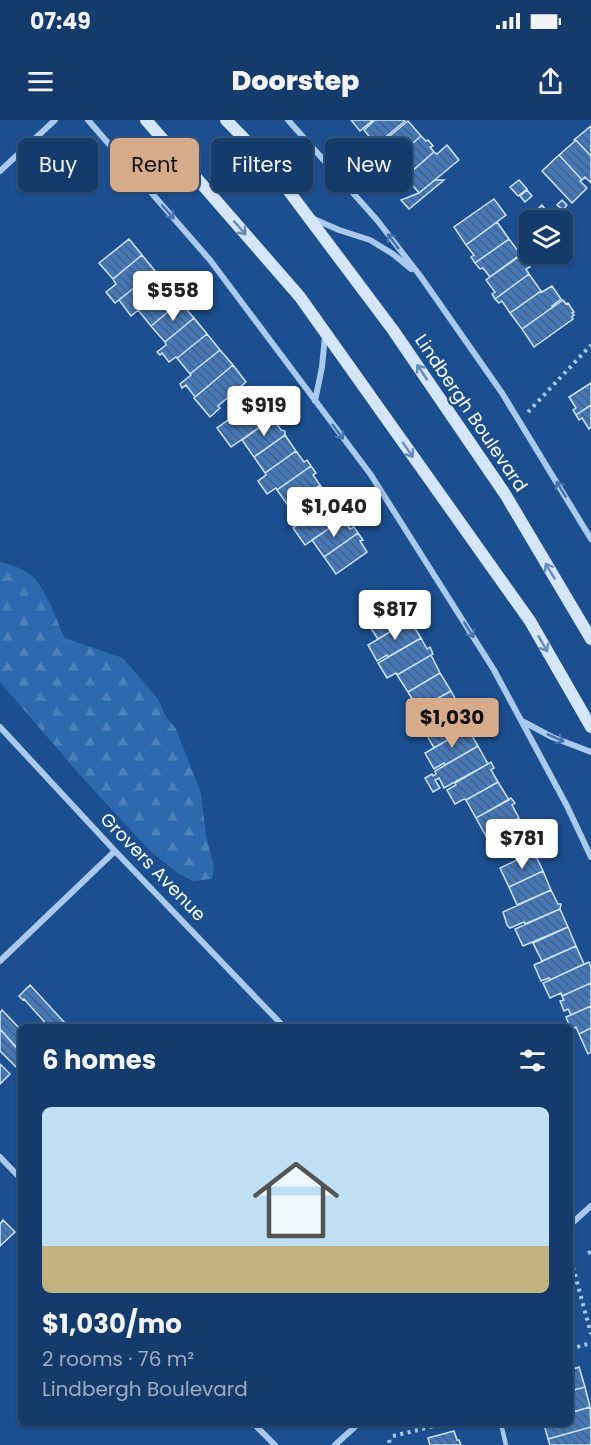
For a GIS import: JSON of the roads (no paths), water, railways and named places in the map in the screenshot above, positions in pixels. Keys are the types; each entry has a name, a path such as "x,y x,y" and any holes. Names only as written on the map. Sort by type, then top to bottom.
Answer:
{"main road":[{"path":"146,120 300,297 530,621 591,727"},
{"name":"Lindbergh Boulevard","path":"226,120 267,162 393,330 498,485 591,639"}],"street":[{"path":"0,171 55,120"},
{"path":"88,120 210,260 370,475 494,670 567,806 591,857"},
{"name":"Lindbergh Boulevard","path":"288,120 377,220 421,277 502,393 591,539"},
{"name":"Lindbergh Boulevard","path":"308,217 370,240 393,254 421,277"},
{"path":"315,401 322,367 325,332"},
{"path":"521,721 552,737 591,752"},
{"name":"Grovers Avenue","path":"0,727 281,1024"},
{"path":"0,961 116,851"},
{"path":"0,1157 18,1176"},
{"path":"573,1222 591,1206"},
{"path":"256,1426 275,1445"},
{"path":"335,1445 356,1426"}],"lane":[{"path":"501,1426 506,1445"}]}
